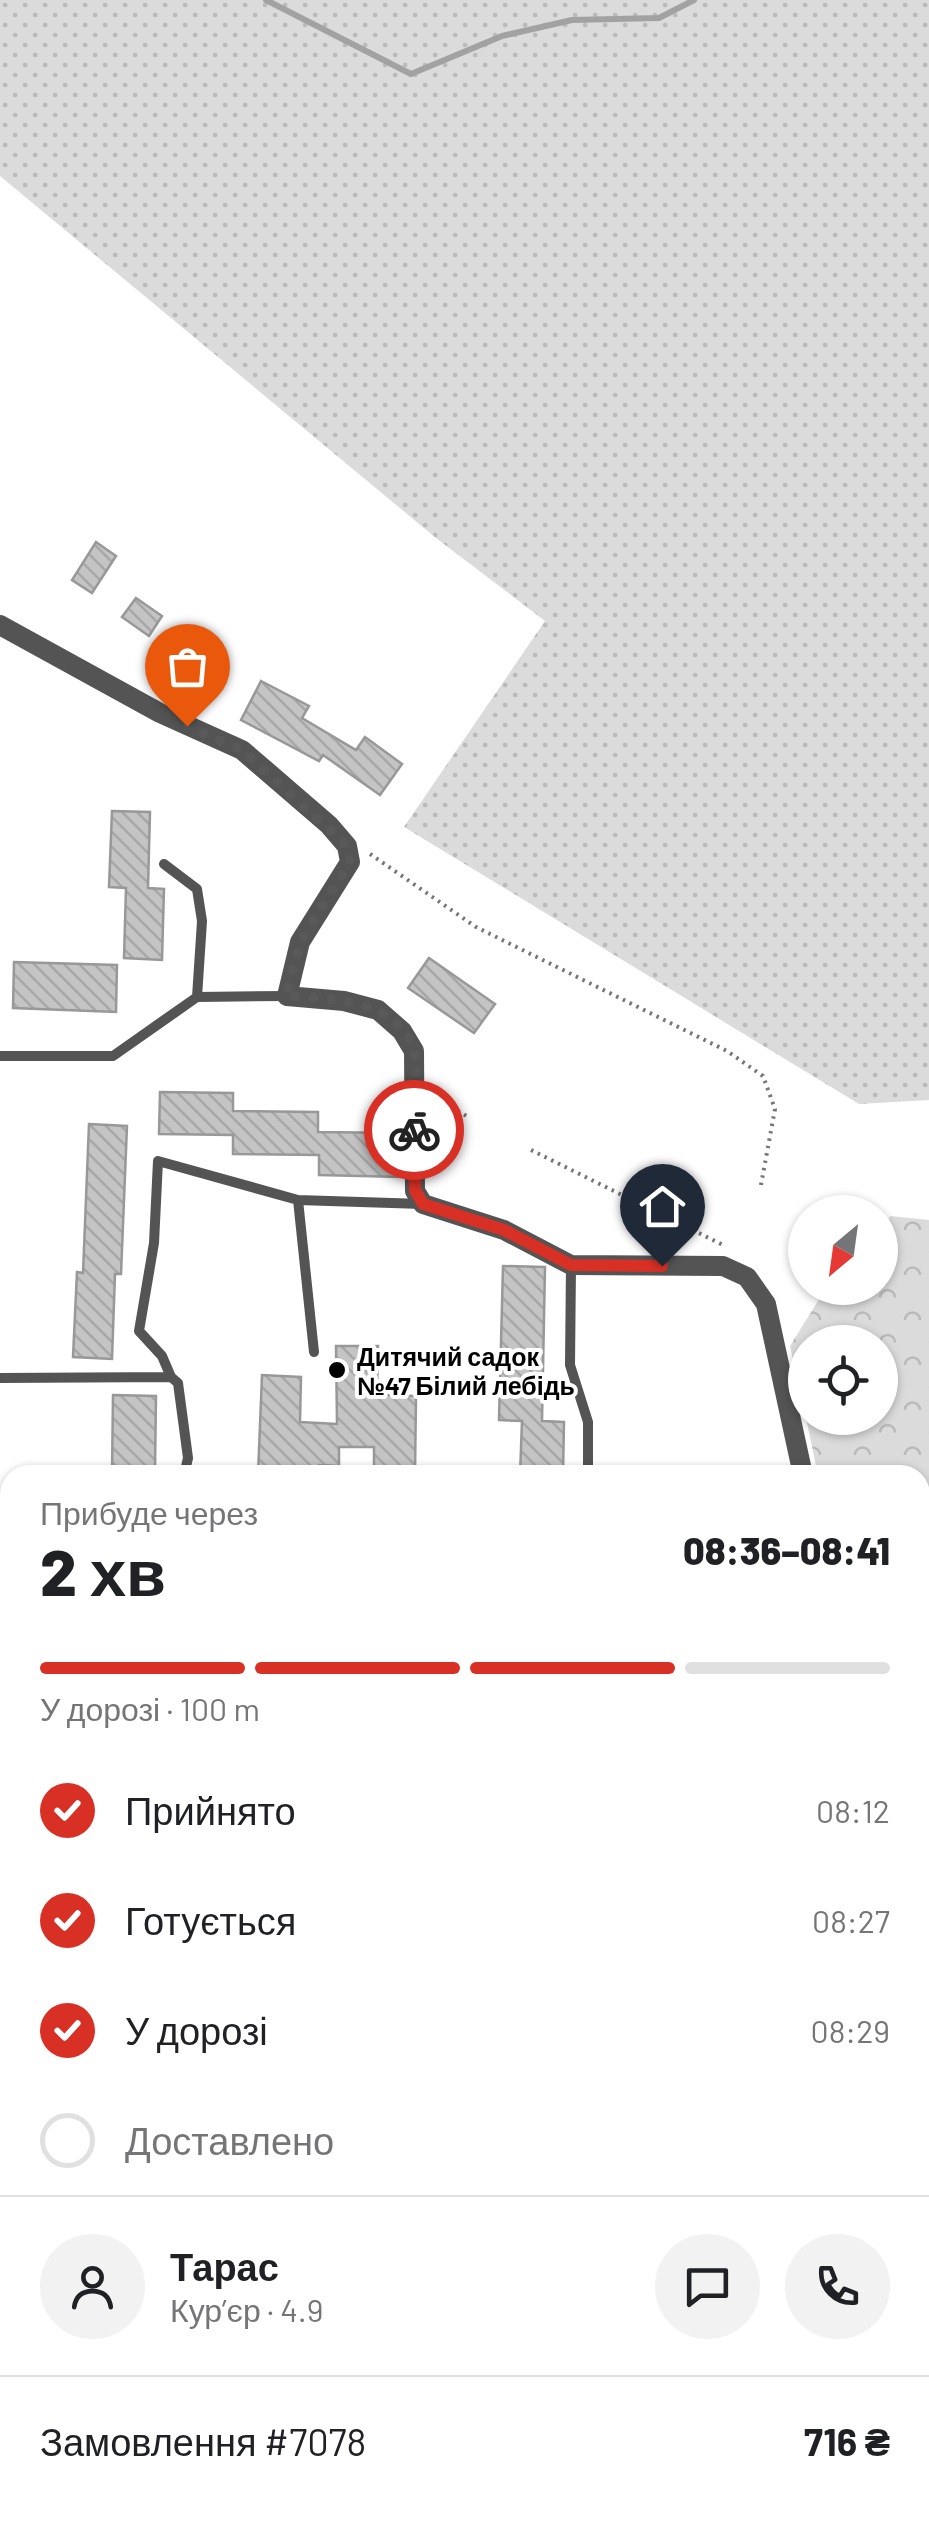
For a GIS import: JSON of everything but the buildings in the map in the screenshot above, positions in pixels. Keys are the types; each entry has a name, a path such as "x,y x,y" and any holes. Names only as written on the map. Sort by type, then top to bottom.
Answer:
{"street":[{"path":"3,635 242,750 347,846 350,862 300,942 286,996 344,1001 378,1010 402,1031 414,1051 415,1190 423,1204 504,1230 571,1265 723,1266 746,1277 766,1304 802,1465"}],"lane":[{"path":"164,864 198,888 202,922 197,997"},
{"path":"0,1056 113,1056 197,997 286,996"},
{"path":"186,1465 178,1384 170,1377 162,1356 139,1331 154,1243 158,1161 298,1200 423,1204"},
{"path":"298,1200 314,1352"},
{"path":"571,1265 570,1366 588,1422 588,1465"},
{"path":"0,1378 170,1377"}],"path":[{"path":"362,848 476,927 728,1051 762,1076 776,1109 761,1185"},
{"path":"414,1117 450,1106 468,1117"},
{"path":"531,1150 727,1247"}],"green space":[{"path":"0,0 929,0 929,1100 859,1104 404,827 545,621 436,538 0,176"},
{"path":"898,1217 929,1220 929,1465 816,1465 810,1435 898,1435 898,1325 803,1325 815,1305 898,1305"}],"waterway":[{"path":"266,0 411,74 502,36 572,20 659,18 694,0"}],"way so far":[{"path":"187,726 242,750 329,825 347,846 350,862 300,942 286,996 344,1001 378,1010 402,1031 414,1051 414,1130"}],"place":[{"name":"Дитячий садок №47 Білий лебідь","path":"337,1370"}],"route":[{"path":"414,1130 415,1190 423,1204 504,1230 571,1265 662,1266"}]}
